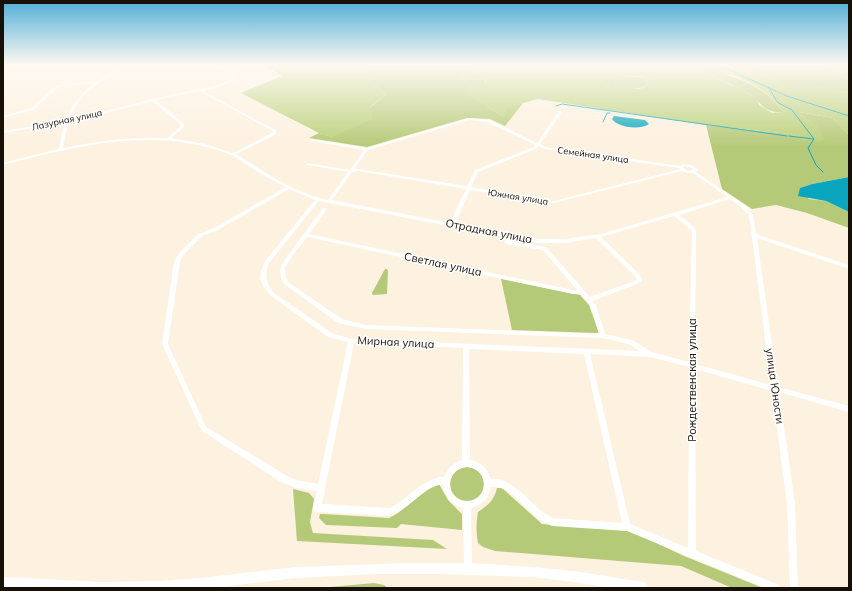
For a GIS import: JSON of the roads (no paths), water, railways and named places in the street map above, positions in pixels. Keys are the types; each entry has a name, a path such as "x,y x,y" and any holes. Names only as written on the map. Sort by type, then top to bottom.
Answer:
{"street":[{"path":"3,117 32,109 52,92"},
{"path":"61,149 67,122 77,102 88,92"},
{"name":"Лазурная улица","path":"3,132 67,122 192,92"},
{"path":"202,92 275,131 274,134 234,154"},
{"path":"154,100 182,124 182,127 168,140"},
{"path":"452,224 478,169 532,150 538,146 560,112"},
{"name":"Семейная улица","path":"368,149 466,120 489,121 538,146 682,168 694,172"},
{"name":"Отрадная улица","path":"3,164 61,149 127,140 168,140 203,144 234,154 289,187 318,199 538,241 566,241 597,236 730,198"},
{"path":"312,140 368,149 329,201"},
{"name":"Южная улица","path":"308,164 554,202 682,168"},
{"name":"улица Юности","path":"694,172 751,212 791,504 795,587"},
{"path":"289,187 214,230 200,235 181,254 177,262 165,344 204,429 284,479 296,484 321,488"},
{"name":"Мирная улица","path":"318,199 267,262 263,270 262,278 264,286 272,294 330,335 351,340 650,354 849,409"},
{"name":"Мирная улица","path":"325,210 285,263 282,270 282,276 286,283 340,321 366,327 603,336 630,342 650,354"},
{"name":"Рождественская улица","path":"675,214 693,229 694,232 692,554"},
{"path":"754,234 849,268"},
{"name":"Светлая улица","path":"305,235 573,292 581,292"},
{"path":"588,300 640,280 638,275 597,236"},
{"path":"506,242 545,249 593,305 603,336"},
{"path":"351,340 317,508 390,512 399,509 432,482 447,480"},
{"path":"466,346 466,464"},
{"path":"586,351 627,527"},
{"path":"466,464 473,465 482,470 488,483 486,494 482,500 475,504 468,505 459,502 452,497 448,489 447,480 453,468 466,464"},
{"path":"488,483 499,482 507,486 546,520 552,522 627,527 776,588"},
{"path":"468,505 468,569"},
{"path":"3,582 115,588 209,586 279,573 360,570 468,569 564,575 643,588"}],"water":[{"path":"614,116 645,120 649,124 641,127 624,126 612,119"},
{"path":"849,177 849,212 826,201 798,196 800,188 812,184"}],"waterway":[{"path":"771,92 777,102 792,110 814,139 808,148 816,165 823,172"},
{"path":"777,92 849,116"},
{"path":"556,106 562,104 787,136"},
{"path":"603,122 607,113 610,113"},
{"path":"789,136 813,139"}]}
